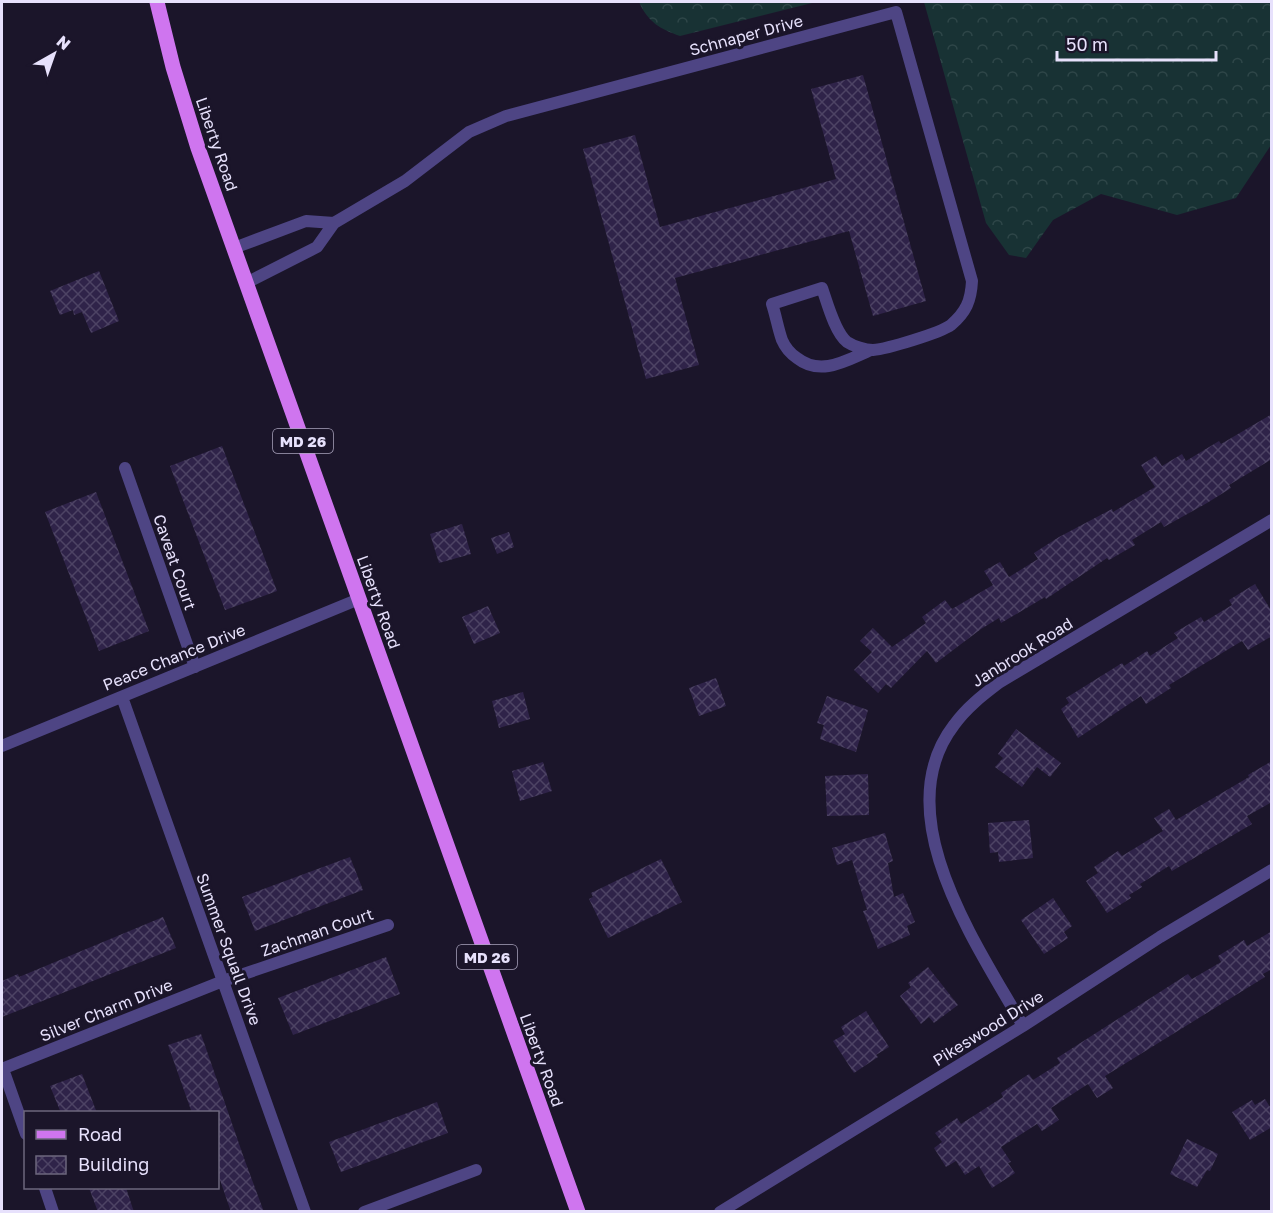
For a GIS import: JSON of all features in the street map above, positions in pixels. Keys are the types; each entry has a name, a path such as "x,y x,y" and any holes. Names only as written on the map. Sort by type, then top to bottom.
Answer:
{"main road":[{"name":"Liberty Road","path":"157,2 186,108 246,283 578,1212"}],"street":[{"name":"Schnaper Drive","path":"246,283 317,247 334,223 385,194 461,137 486,123 896,12 972,281 971,299 961,315 949,326 932,334 872,350 831,366 819,368 806,365 783,343 772,304 822,288 839,334 846,342 872,350"},
{"path":"234,248 306,221 334,223"},
{"name":"Caveat Court","path":"124,468 195,667"},
{"name":"Janbrook Road","path":"1023,1026 963,918 932,837 928,807 931,777 938,752 952,727 972,703 1000,682 1272,520"},
{"name":"Peace Chance Drive","path":"2,746 359,599"},
{"name":"Summer Squall Drive","path":"122,697 304,1212"},
{"name":"Pikeswood Drive","path":"720,1212 1023,1026 1160,937 1272,870"},
{"name":"Zachman Court","path":"223,981 388,925"},
{"name":"Silver Charm Drive","path":"2,1069 223,981"},
{"path":"2,1069 24,1129"},
{"path":"364,1212 476,1170"},
{"path":"45,1189 53,1212"}],"green space":[{"path":"639,2 816,2 680,36 655,24 646,15"},
{"path":"924,2 1271,2 1271,145 1236,198 1177,215 1101,194 1053,220 1026,258 1009,255 986,223"}],"building":[{"path":"863,75 926,301 873,316 849,231 675,278 699,365 646,379 583,149 635,135 660,227 836,179 811,89"},
{"path":"99,271 119,321 91,333 82,312 74,315 73,310 60,315 50,291"},
{"path":"1272,414 1272,459 1229,485 1231,488 1207,503 1164,527 1161,522 1132,540 1135,545 1109,560 1107,558 1046,599 1045,597 1001,623 999,618 936,663 927,651 891,688 886,684 878,693 854,670 872,652 860,641 873,628 892,647 926,623 922,617 945,600 952,609 993,585 984,571 1000,562 1009,577 1038,559 1034,553 1059,537 1112,509 1113,512 1155,487 1141,465 1156,456 1162,466 1182,454 1186,461 1219,441 1221,444"},
{"path":"222,446 277,591 225,610 170,466"},
{"path":"96,492 149,631 99,651 45,512"},
{"path":"462,524 471,554 439,563 430,534"},
{"path":"509,532 514,547 497,554 491,538"},
{"path":"1255,584 1272,612 1272,636 1248,650 1242,641 1169,685 1171,688 1146,704 1141,696 1078,738 1061,709 1069,703 1066,698 1122,663 1124,666 1147,651 1150,656 1178,638 1174,633 1201,617 1204,622 1232,605 1229,600"},
{"path":"488,606 500,633 474,644 462,617"},
{"path":"716,678 726,706 699,716 689,688"},
{"path":"523,692 530,719 499,728 492,701"},
{"path":"827,696 868,710 856,752 820,739 824,725 817,723"},
{"path":"1016,729 1061,763 1050,777 1037,767 1022,787 995,767 1003,758 998,754"},
{"path":"1272,761 1272,802 1247,816 1252,824 1172,871 1169,866 1140,884 1142,887 1129,895 1131,898 1107,913 1086,881 1098,873 1094,867 1118,851 1122,856 1163,831 1154,818 1169,809 1176,820"},
{"path":"543,762 552,791 520,801 512,771"},
{"path":"868,774 869,815 827,816 825,776"},
{"path":"1029,820 1033,858 999,862 998,852 990,853 988,823"},
{"path":"885,833 893,861 888,863 894,897 903,893 915,922 907,926 910,935 878,949 863,911 867,910 852,860 837,865 832,848"},
{"path":"350,857 363,890 255,931 242,897"},
{"path":"661,859 682,902 608,938 589,899 593,897 591,893"},
{"path":"1053,898 1072,926 1064,932 1068,938 1044,954 1021,920"},
{"path":"163,917 176,948 2,1017 2,981 18,974 19,977"},
{"path":"1272,931 1272,969 1263,974 1265,977 1105,1076 1113,1088 1097,1098 1088,1084 1051,1108 1059,1120 1042,1131 1037,1124 1001,1147 1015,1173 992,1188 979,1166 965,1175 956,1161 946,1167 934,1148 942,1142 935,1133 957,1118 961,1124 1003,1097 1001,1093 1029,1074 1033,1080 1060,1063 1057,1058 1188,974 1192,979 1221,962 1218,956 1244,940 1247,946"},
{"path":"386,957 400,994 293,1035 278,998"},
{"path":"928,967 958,1005 934,1023 929,1017 921,1024 900,996 911,987 908,983"},
{"path":"866,1011 889,1047 854,1073 833,1041 845,1034 841,1027"},
{"path":"201,1034 264,1212 231,1212 219,1177 219,1111 191,1111 168,1045"},
{"path":"82,1074 96,1111 60,1111 50,1086"},
{"path":"1265,1099 1272,1110 1272,1127 1250,1140 1232,1112 1252,1100 1255,1105"},
{"path":"437,1102 448,1133 341,1172 329,1142"},
{"path":"1187,1139 1218,1154 1210,1171 1207,1170 1197,1187 1170,1174"},
{"path":"89,1189 126,1189 134,1212 98,1212"}]}
